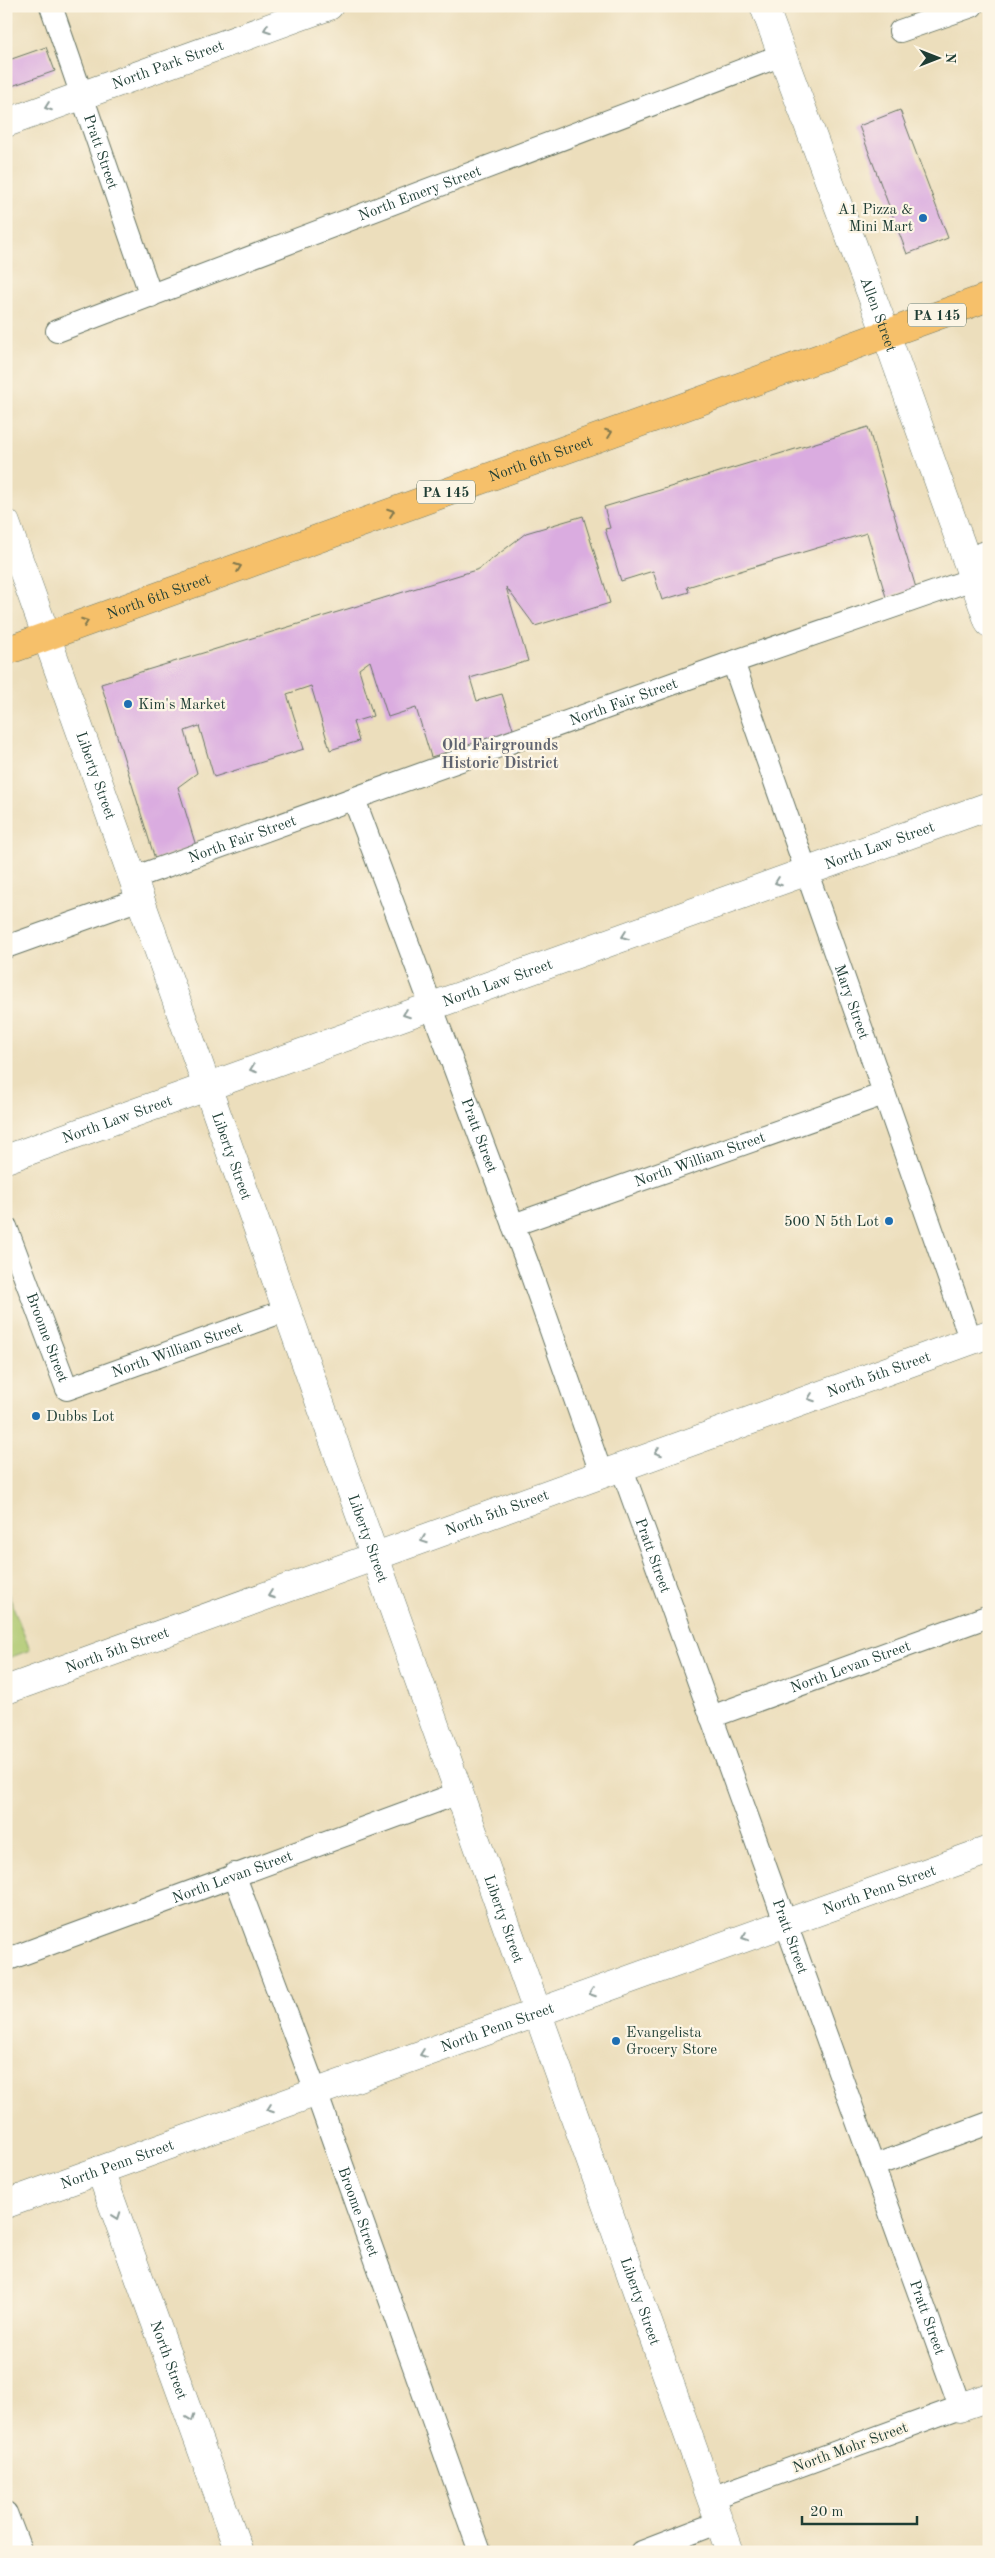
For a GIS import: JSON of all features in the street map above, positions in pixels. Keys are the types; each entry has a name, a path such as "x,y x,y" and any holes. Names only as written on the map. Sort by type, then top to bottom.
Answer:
{"main road":[{"name":"North 6th Street","path":"6,651 989,297"}],"street":[{"name":"North Park Street","path":"6,123 330,6"},
{"name":"Allen Street","path":"764,6 886,334 976,563 989,622"},
{"name":"Liberty Street","path":"6,523 730,2552"},
{"name":"North Law Street","path":"6,1159 207,1085 989,806"},
{"name":"North 5th Street","path":"6,1690 376,1558 611,1469 980,1337"},
{"name":"North Penn Street","path":"6,2204 989,1850"},
{"name":"North Street","path":"100,2170 239,2552"},
{"name":"North Mohr Street","path":"960,2407 989,2396"}],"lane":[{"name":"Pratt Street","path":"51,6 84,94 151,296"},
{"path":"900,30 972,6"},
{"name":"North Emery Street","path":"57,331 782,55"},
{"name":"North Fair Street","path":"6,947 137,889 354,800 733,662 976,563"},
{"name":"Mary Street","path":"733,662 884,1094 980,1337"},
{"name":"Pratt Street","path":"354,800 513,1225 712,1717 960,2407"},
{"name":"North William Street","path":"513,1225 884,1094"},
{"name":"Broome Street","path":"6,1227 67,1389"},
{"name":"North William Street","path":"67,1389 287,1310"},
{"name":"North Levan Street","path":"712,1717 989,1616"},
{"name":"North Levan Street","path":"6,1960 234,1874 459,1793"},
{"name":"Broome Street","path":"234,1874 316,2092 480,2552"},
{"path":"873,2166 989,2123"},
{"name":"North Mohr Street","path":"642,2552 716,2510 960,2407"},
{"path":"6,2513 21,2552"}],"green space":[{"path":"6,1588 30,1650 6,1659"}],"building":[{"path":"46,47 55,71 6,88 6,61"},
{"path":"900,110 948,238 907,254 859,126"},
{"path":"868,427 916,588 886,597 867,533 687,587 689,592 662,600 653,571 621,581 605,529 610,528 604,507"},
{"path":"583,516 610,603 535,626 506,587 528,661 470,678 477,701 502,694 514,732 431,757 416,708 388,717 370,661 359,669 373,716 353,722 359,741 330,750 311,686 287,694 304,749 214,777 199,726 185,731 197,773 178,787 196,846 155,859 101,684 479,569 526,533"}],"place":[{"name":"A1 Pizza & Mini Mart","path":"923,218"},
{"name":"Kim's Market","path":"128,704"},
{"name":"500 N 5th Lot","path":"889,1221"},
{"name":"Dubbs Lot","path":"36,1416"},
{"name":"Evangelista Grocery Store","path":"616,2041"}],"district":[{"name":"Old Fairgrounds Historic District","path":"500,753"}]}
